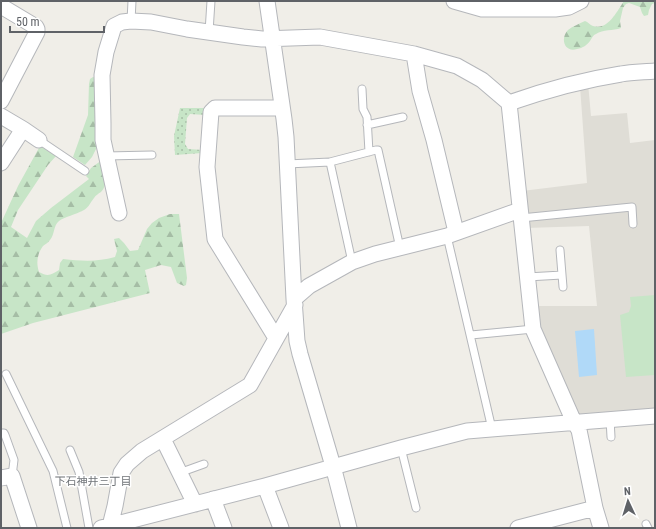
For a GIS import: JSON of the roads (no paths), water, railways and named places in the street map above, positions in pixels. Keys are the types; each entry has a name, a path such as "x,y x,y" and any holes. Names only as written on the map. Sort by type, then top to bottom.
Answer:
{"street":[{"path":"267,1 286,137 294,302 300,354 350,528"},
{"path":"454,1 482,10 498,10 555,9 569,7 582,1"},
{"path":"1,6 37,29 37,32 1,101"},
{"path":"118,213 103,140 102,76 105,58 114,26 122,22 151,22 243,38 272,39 320,37 414,54 457,66 482,80 509,103 533,330 579,430 595,508 601,528"},
{"path":"414,54 420,91 434,140 452,234"},
{"path":"509,103 559,88 622,73 655,71"},
{"path":"276,338 215,239 207,167 211,112 215,108 282,108"},
{"path":"1,116 39,140"},
{"path":"1,163 23,129"},
{"path":"106,527 115,506 123,469 136,455 250,385 294,302 309,286 352,262 375,254 520,214"},
{"path":"106,527 265,486 401,448 467,432 655,416"},
{"path":"163,439 195,504"},
{"path":"7,477 29,528"},
{"path":"265,486 281,528"},
{"path":"213,499 224,528"},
{"path":"519,528 595,508"}],"lane":[{"path":"131,21 132,1"},
{"path":"209,32 211,1"},
{"path":"362,89 363,109 367,117 369,152"},
{"path":"367,124 403,117"},
{"path":"39,140 85,171"},
{"path":"287,164 330,162 376,150 378,152 400,248"},
{"path":"106,156 152,156"},
{"path":"330,162 352,262"},
{"path":"520,214 632,207 633,224"},
{"path":"452,234 471,335 492,429"},
{"path":"560,250 563,287"},
{"path":"527,277 562,275"},
{"path":"471,335 533,330"},
{"path":"6,374 53,471 67,528"},
{"path":"610,419 611,437"},
{"path":"1,433 4,433 14,457 14,463 7,477"},
{"path":"401,448 416,508"},
{"path":"70,450 79,472 89,528"},
{"path":"180,473 204,464"}],"water":[{"path":"594,329 597,375 579,377 575,331"}],"district":[{"name":"下石神井三丁目","path":"93,481"}]}
